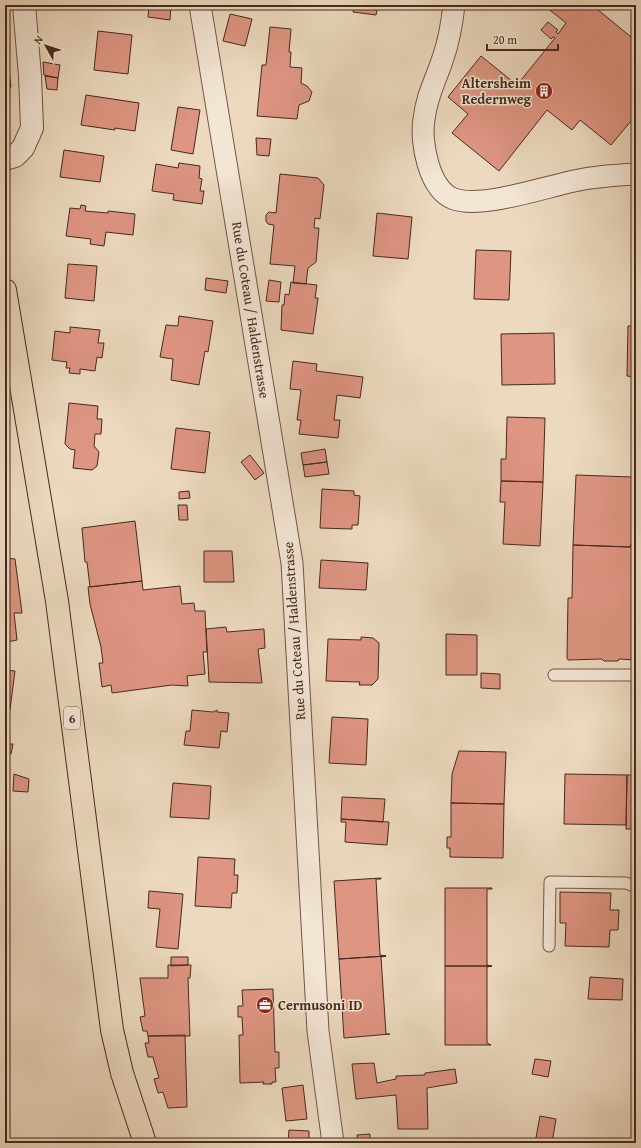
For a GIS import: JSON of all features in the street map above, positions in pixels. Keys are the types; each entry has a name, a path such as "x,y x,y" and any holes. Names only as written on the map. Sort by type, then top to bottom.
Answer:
{"main road":[{"name":"6","path":"5,290 57,601 107,1000 122,1073 145,1143"}],"street":[{"path":"5,159 15,156 23,148 32,128 30,76 24,5"},
{"name":"Rue du Coteau / Haldenstrasse","path":"200,5 292,563 318,1031 333,1143"},
{"path":"454,5 443,59 429,91 423,120 423,143 428,164 435,182 444,193 453,199 474,202 492,200 579,180 636,174"}],"lane":[{"path":"554,675 636,675"},
{"path":"550,946 550,882 626,883 636,887"}],"building":[{"path":"149,5 171,5 170,20 148,17"},
{"path":"354,5 378,5 376,15 353,12"},
{"name":"Altersheim Redernweg","path":"547,5 592,5 636,41 636,115 611,145 580,120 572,130 547,110 499,171 452,133 468,114 448,97 481,56 517,85 555,38 553,37 551,39 541,30 548,22 558,30 556,32 558,34 566,23 546,7"},
{"path":"230,14 252,19 245,46 223,41"},
{"path":"270,27 291,29 289,52 291,52 290,67 302,68 301,83 307,86 312,92 309,101 299,105 297,119 257,116 262,65 266,65"},
{"path":"98,31 132,35 128,74 94,70"},
{"path":"5,41 11,87 5,88"},
{"path":"43,62 60,65 58,78 44,75"},
{"path":"45,76 58,78 57,90 47,89"},
{"path":"86,95 139,103 135,131 115,128 115,130 81,125"},
{"path":"178,107 200,110 193,154 171,150"},
{"path":"256,138 271,139 269,156 257,155"},
{"path":"64,150 104,156 100,182 60,177"},
{"path":"179,163 200,166 199,178 202,179 200,191 204,191 202,204 173,200 174,194 152,191 156,164 178,168"},
{"path":"280,174 318,178 324,185 320,219 315,218 314,228 319,228 316,262 308,268 306,284 293,283 295,266 270,264 274,225 268,224 266,221 266,215 269,212 276,213"},
{"path":"81,205 86,206 85,211 108,213 108,211 135,214 133,235 106,232 104,246 90,244 91,239 66,236 70,208 80,209"},
{"path":"377,213 412,217 408,259 373,256"},
{"path":"476,250 511,251 509,300 474,299"},
{"path":"68,264 97,266 94,301 65,298"},
{"path":"206,278 228,281 226,293 205,290"},
{"path":"269,280 281,282 279,302 266,301"},
{"path":"291,282 317,285 315,298 318,298 313,334 281,330 282,305 284,305 285,294 289,295"},
{"path":"179,316 213,321 208,352 205,351 199,385 171,380 173,359 160,357 166,325 178,326"},
{"path":"628,326 636,326 636,377 627,376"},
{"path":"70,327 100,330 98,343 104,343 102,358 97,357 95,371 80,369 80,374 69,373 70,368 66,368 67,362 52,360 55,331 70,333"},
{"path":"554,333 555,384 502,385 501,334"},
{"path":"293,361 317,364 316,371 363,377 360,398 337,395 334,420 340,420 338,438 299,434 301,420 297,420 301,390 290,389"},
{"path":"69,403 98,406 97,419 102,419 101,434 95,434 94,446 99,452 97,466 92,470 73,468 75,450 70,449 65,444"},
{"path":"507,417 545,418 543,482 501,481 501,459 506,459"},
{"path":"634,424 636,424 636,544 631,544 630,547 573,545 576,475 632,477"},
{"path":"176,428 210,432 205,473 171,469"},
{"path":"325,449 327,462 303,465 301,453"},
{"path":"250,455 264,473 255,480 241,462"},
{"path":"327,462 329,474 305,477 303,465"},
{"path":"501,481 543,482 540,546 503,544 505,502 500,502"},
{"path":"322,489 354,491 354,495 360,496 358,525 352,525 352,529 320,528"},
{"path":"189,491 190,498 179,499 179,492"},
{"path":"178,505 187,505 188,520 179,520"},
{"path":"135,521 142,581 90,587 87,562 85,562 82,528"},
{"path":"631,544 636,544 636,660 568,660 568,598 572,598 573,545 630,547"},
{"path":"204,551 232,551 234,582 204,582"},
{"path":"5,558 15,559 22,613 14,613 17,640 7,642 5,641"},
{"path":"321,560 368,563 366,590 319,588"},
{"path":"142,581 143,590 180,586 182,604 194,603 195,611 205,611 207,652 203,652 205,674 187,676 188,686 172,685 112,693 111,685 102,687 99,663 103,663 101,647 90,604 88,587"},
{"path":"226,627 227,632 264,629 265,648 258,649 262,683 209,682 206,629"},
{"path":"446,634 477,635 477,675 446,675"},
{"path":"361,637 373,638 379,643 378,679 372,685 359,685 360,682 326,681 328,639 361,640"},
{"path":"5,670 15,671 10,710 5,709"},
{"path":"481,673 500,674 500,689 481,688"},
{"path":"192,710 213,712 217,710 217,712 229,713 227,732 221,731 219,748 184,745 186,731 190,731"},
{"path":"332,717 368,719 366,765 329,763"},
{"path":"7,744 13,744 11,754 6,754 5,759 5,748"},
{"path":"459,751 506,752 504,804 451,803 452,774"},
{"path":"14,774 29,779 28,792 13,791"},
{"path":"565,774 627,775 626,825 564,824"},
{"path":"627,775 636,775 636,829 626,829"},
{"path":"173,783 211,786 209,819 170,817"},
{"path":"342,797 385,799 383,822 341,819"},
{"path":"451,803 504,804 503,858 450,857 450,848 447,848 447,837 451,837"},
{"path":"341,819 389,822 387,845 345,842 346,822 341,822"},
{"path":"198,857 235,859 234,875 238,875 237,893 232,893 231,908 195,906"},
{"path":"381,878 376,879 380,955 386,956 339,959 334,881"},
{"path":"445,888 492,888 487,889 487,965 492,966 445,966"},
{"path":"149,891 183,894 178,949 156,947 160,909 148,908"},
{"path":"560,892 611,893 610,910 619,910 618,930 610,930 609,947 565,946 566,923 560,923"},
{"path":"386,956 381,957 386,1034 390,1034 344,1038 339,959"},
{"path":"171,957 188,957 188,965 171,966"},
{"path":"168,965 191,965 190,978 188,978 190,1036 148,1036 147,1031 143,1031 140,1017 145,1016 140,978 168,978"},
{"path":"445,966 492,966 487,967 487,1043 491,1045 445,1045"},
{"path":"590,977 623,979 622,1000 588,999"},
{"path":"273,989 275,1052 279,1052 279,1068 275,1068 276,1082 272,1082 272,1084 263,1084 264,1082 240,1083 239,1035 243,1035 242,1017 238,1017 238,1006 243,1006 242,990"},
{"path":"185,1035 187,1107 168,1108 163,1092 158,1093 154,1079 159,1078 153,1057 148,1057 145,1043 149,1043 148,1036"},
{"path":"535,1059 551,1061 548,1077 532,1074"},
{"path":"374,1063 377,1083 396,1079 396,1076 425,1075 425,1073 455,1069 457,1083 427,1088 428,1129 398,1129 396,1095 356,1099 352,1064"},
{"path":"303,1085 307,1119 286,1121 282,1088"},
{"path":"540,1116 556,1119 552,1143 535,1143"},
{"path":"289,1130 309,1131 309,1143 288,1142"},
{"path":"370,1134 370,1143 358,1143 357,1135"},
{"path":"206,1140 251,1142 251,1143 206,1143"}],"place":[{"name":"Altersheim Redernweg","path":"544,91"},
{"name":"Cermusoni ID","path":"265,1005"}]}
